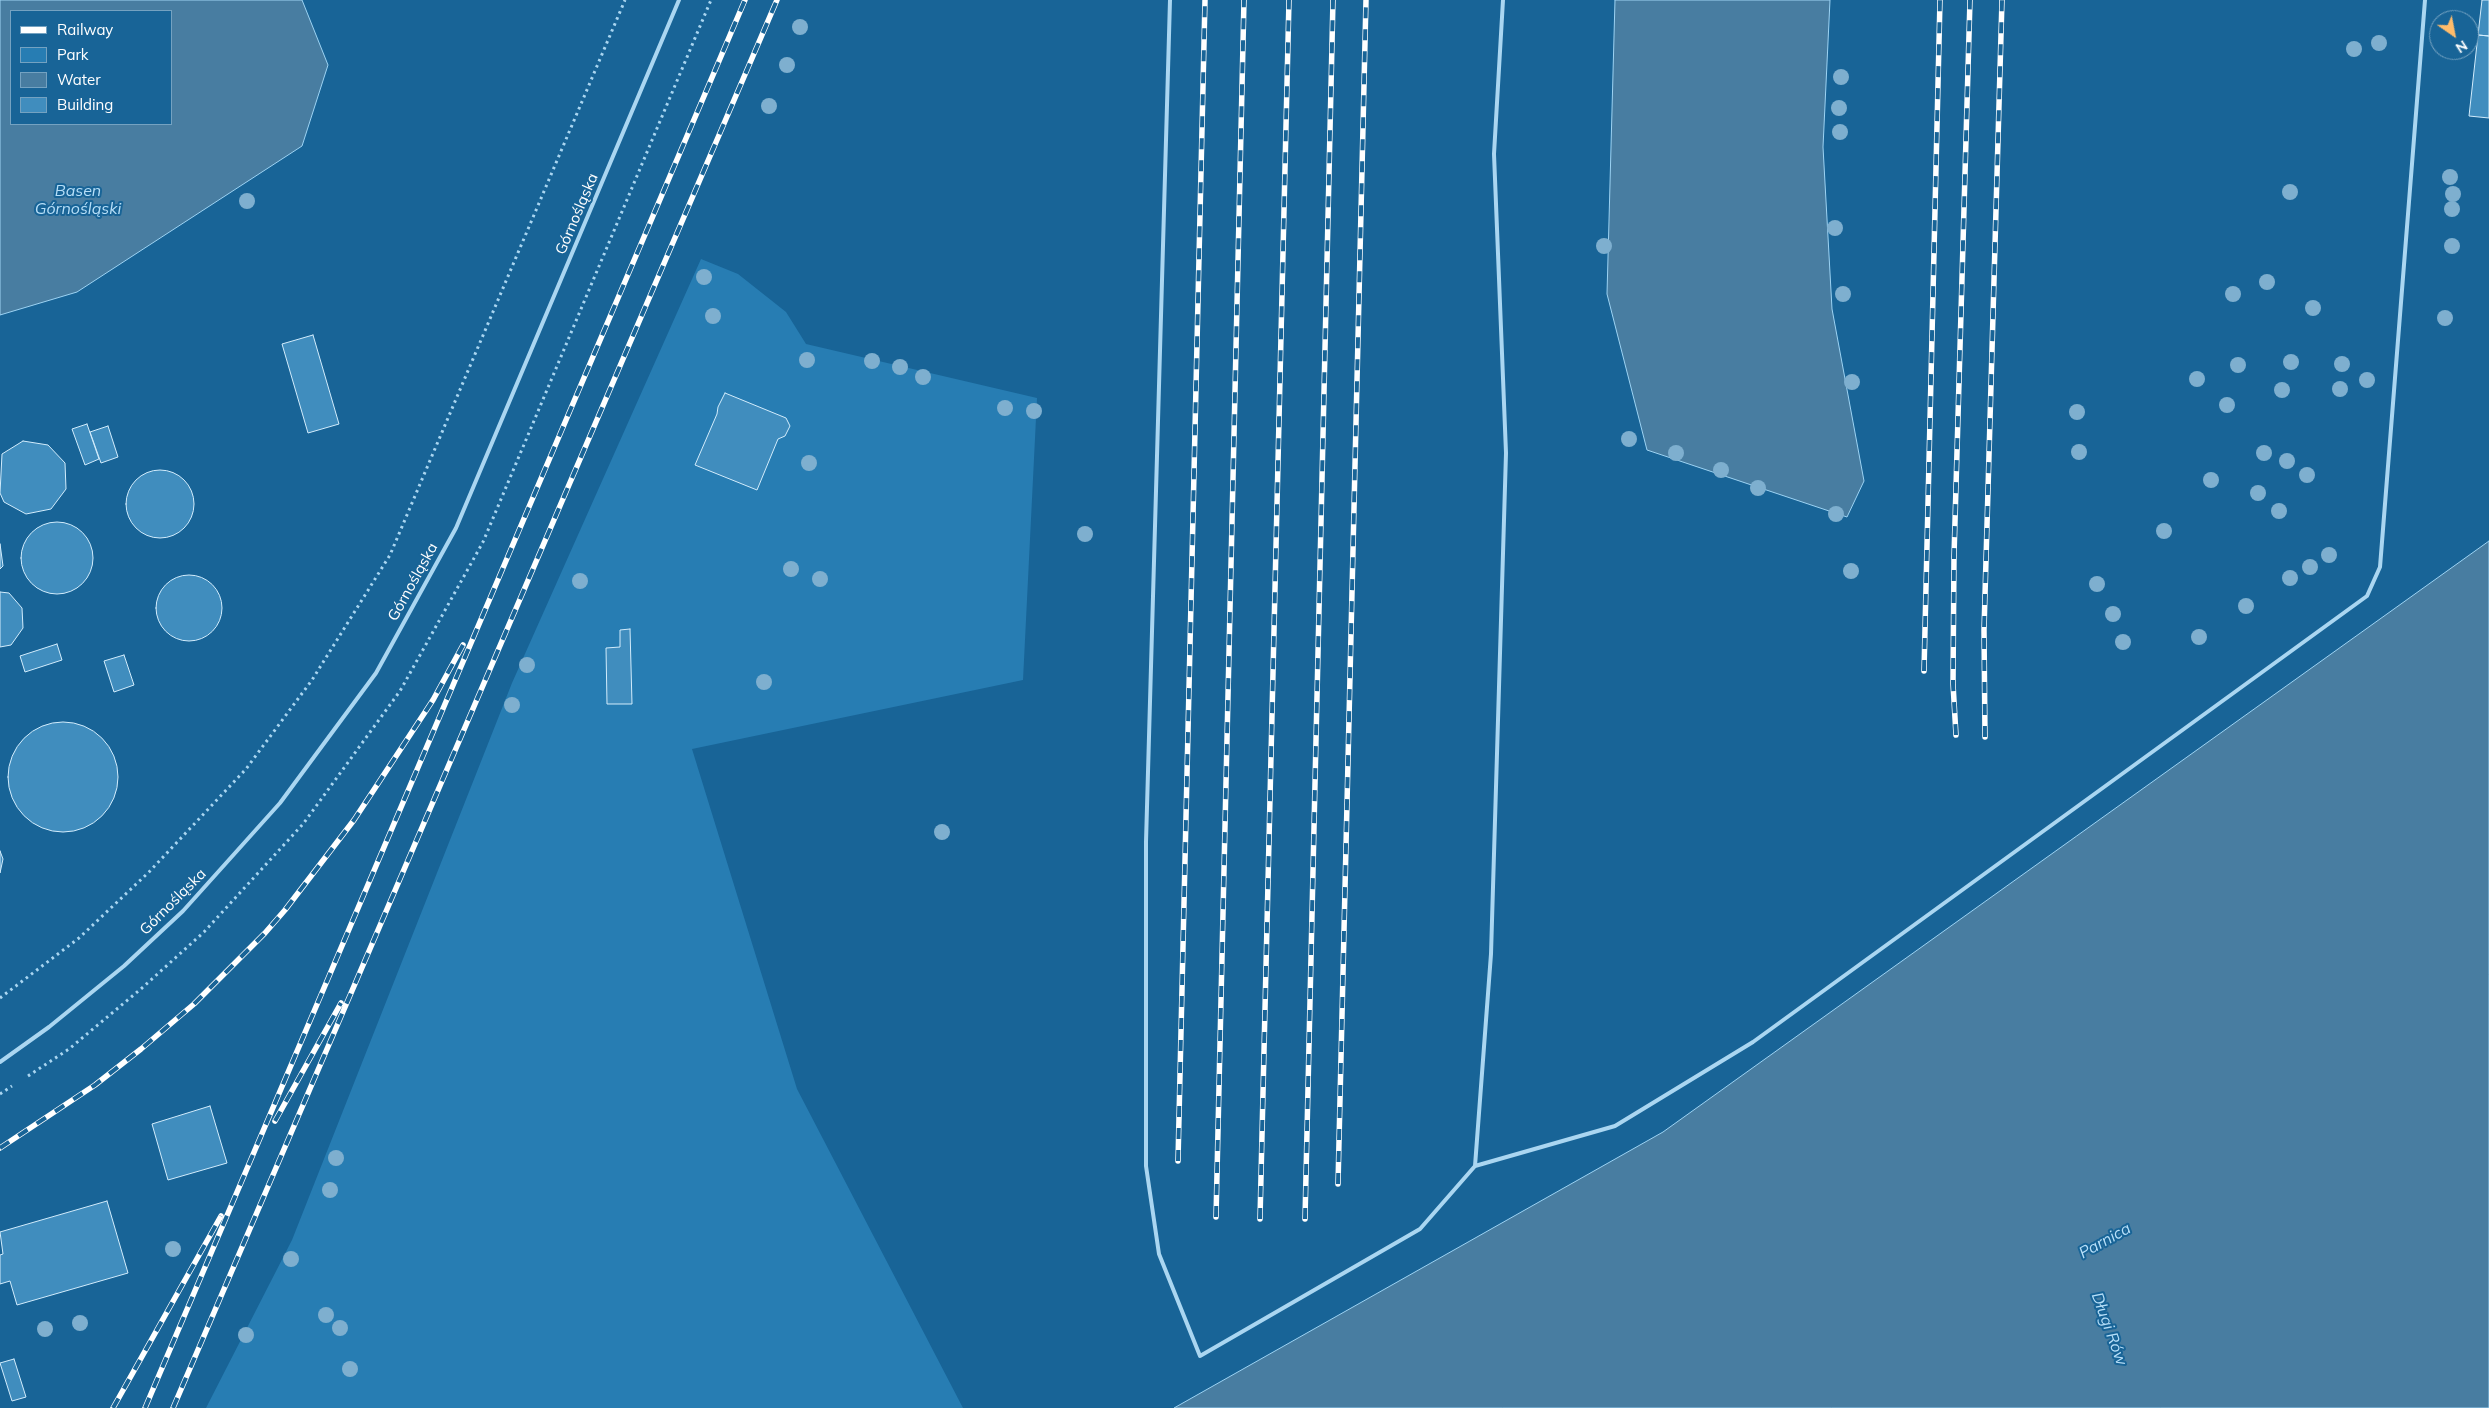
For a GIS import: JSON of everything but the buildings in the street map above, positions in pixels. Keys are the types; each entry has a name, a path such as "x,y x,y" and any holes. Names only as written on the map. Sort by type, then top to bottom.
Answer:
{"lane":[{"name":"Górnośląska","path":"0,1062 50,1027 124,966 183,911 280,804 376,673 456,528 679,0"},
{"path":"1170,0 1146,842 1146,1166 1159,1254 1200,1356 1420,1229 1475,1166 1615,1126 1753,1042 2367,596 2380,567 2425,0"},
{"path":"1475,1166 1491,954 1506,453 1494,154 1503,0"}],"path":[{"path":"0,998 79,938 149,872 246,769 312,680 390,555 625,0"}],"green space":[{"path":"701,259 738,274 786,312 806,344 1037,398 1023,680 692,749 797,1089 963,1408 206,1408 292,1240 512,683"}],"water":[{"name":"Basen Górnośląski","path":"0,0 302,0 328,65 302,146 77,292 0,315"},
{"path":"1615,0 1830,0 1823,147 1832,309 1864,481 1847,517 1647,450 1607,294"},
{"path":"2489,541 2489,1408 1174,1408 1663,1132"}],"railway":[{"path":"145,1408 745,0"},
{"path":"173,1408 777,0"},
{"path":"1178,1161 1205,0"},
{"path":"1216,1217 1244,0"},
{"path":"1260,1219 1289,0"},
{"path":"1305,1219 1333,0"},
{"path":"1338,1184 1366,0"},
{"path":"1924,671 1940,0"},
{"path":"1956,735 1953,684 1954,556 1970,0"},
{"path":"1985,737 1984,630 2002,0"},
{"path":"0,1148 95,1085 141,1049 194,1004 265,933 354,820 433,700 463,645"},
{"path":"275,1121 341,1003"},
{"path":"113,1408 221,1216"}],"water label":[{"name":"Parnica","path":"2105,1241"},
{"name":"Długi Rów","path":"2109,1329"}]}
